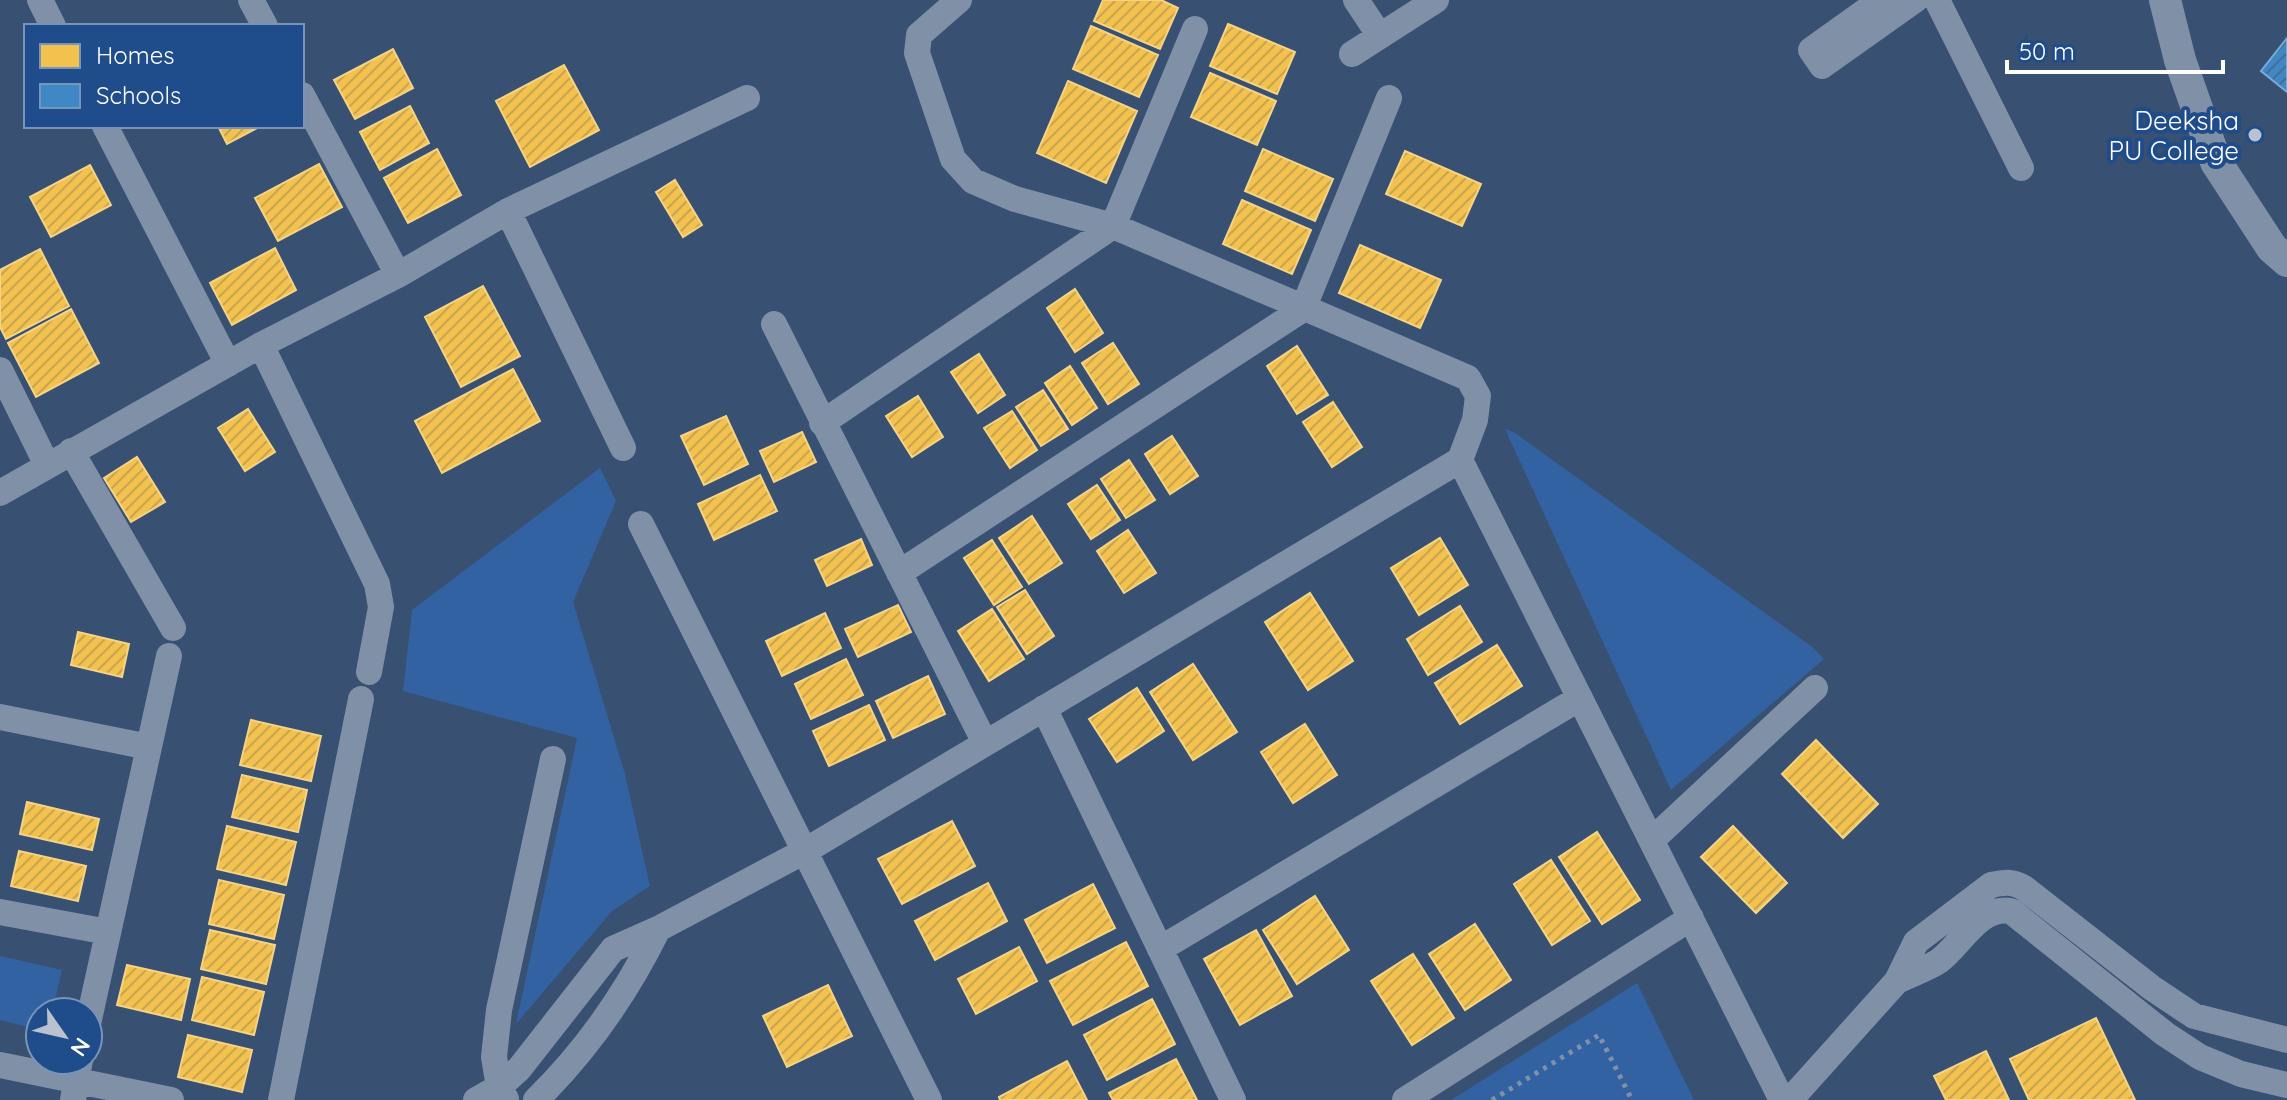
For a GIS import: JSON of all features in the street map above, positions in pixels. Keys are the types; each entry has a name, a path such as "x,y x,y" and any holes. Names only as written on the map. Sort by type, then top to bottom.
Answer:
{"street":[{"path":"40,0 52,24"},
{"path":"251,0 264,24"},
{"path":"494,1096 519,1069 613,949 658,929 805,851 1460,460 1475,420 1478,396 1468,378 1113,226 1015,199 973,181 953,159 917,53 919,35 959,0"},
{"path":"1356,0 1380,36"},
{"path":"1352,54 1436,0"},
{"path":"1881,0 1811,50 1822,66 1915,0"},
{"path":"1937,0 2021,168"},
{"path":"2165,0 2180,60 2216,162 2272,248 2287,261"},
{"path":"822,423 1113,226 1195,29"},
{"path":"0,493 261,345 398,275 508,211 747,98"},
{"path":"899,573 1303,309 1389,98"},
{"path":"304,99 398,275"},
{"path":"106,128 228,364"},
{"path":"508,211 623,448"},
{"path":"774,324 985,743"},
{"path":"261,345 377,584 381,607 369,672"},
{"path":"0,370 47,465"},
{"path":"71,451 173,628"},
{"path":"1460,460 1782,1100"},
{"path":"641,524 929,1100"},
{"path":"94,996 169,656"},
{"path":"1652,840 1815,688"},
{"path":"1160,949 1580,698"},
{"path":"281,1100 361,699"},
{"path":"1044,708 1233,1100"},
{"path":"0,717 149,747"},
{"path":"494,1096 499,1010 553,759"},
{"path":"1790,1100 1897,981 1916,942 1991,885 2005,882 2015,883 2152,988 2194,1016 2287,1040"},
{"path":"1897,981 1939,960 1983,918 2002,910 2011,911 2165,1034 2200,1057 2241,1074 2287,1085"},
{"path":"0,912 108,932"},
{"path":"1405,1100 1691,918"},
{"path":"536,1100 558,1078 635,976 658,929"},
{"path":"0,1065 171,1100"}],"path":[{"path":"1492,1100 1599,1035 1632,1100"}],"shaded area":[{"path":"1505,429 1515,433 1811,646 1824,659 1671,790"},
{"path":"600,468 616,501 573,602 625,774 650,886 612,911 516,1024 577,738 403,691 412,610"},
{"path":"0,956 62,970 56,996 24,996 24,1026 0,1020"},
{"path":"1637,983 1694,1100 1451,1100"}],"building: Homes":[{"path":"1103,0 1161,0 1178,8 1160,49 1094,21"},
{"path":"1228,24 1295,52 1277,94 1210,66"},
{"path":"1091,26 1158,55 1139,97 1073,69"},
{"path":"393,49 413,88 355,119 334,80"},
{"path":"564,65 599,130 530,167 496,101"},
{"path":"1210,73 1276,101 1257,145 1191,117"},
{"path":"1068,81 1137,111 1106,183 1037,153"},
{"path":"410,106 429,143 380,170 360,132"},
{"path":"219,128 257,128 227,144"},
{"path":"437,149 461,195 408,223 384,178"},
{"path":"1263,149 1333,179 1315,221 1245,191"},
{"path":"1405,151 1481,184 1462,226 1386,194"},
{"path":"319,164 342,207 278,241 255,198"},
{"path":"90,165 111,205 51,237 30,197"},
{"path":"675,180 702,225 683,237 656,192"},
{"path":"1242,200 1311,230 1292,274 1223,244"},
{"path":"1360,245 1441,280 1420,328 1339,293"},
{"path":"275,248 296,290 232,325 210,283"},
{"path":"40,249 69,306 6,339 0,327 0,270"},
{"path":"483,286 520,356 461,387 425,317"},
{"path":"1075,289 1103,333 1075,352 1047,308"},
{"path":"71,309 99,363 36,397 8,343"},
{"path":"1113,343 1139,384 1108,404 1082,363"},
{"path":"1297,346 1328,395 1297,414 1267,366"},
{"path":"979,354 1005,395 978,413 951,372"},
{"path":"1070,366 1097,408 1072,425 1045,383"},
{"path":"513,369 540,421 442,473 415,421"},
{"path":"1043,390 1068,429 1041,446 1016,407"},
{"path":"918,396 943,437 912,457 886,416"},
{"path":"1333,402 1362,447 1332,467 1303,422"},
{"path":"248,409 275,452 245,471 218,428"},
{"path":"1012,411 1037,450 1010,468 984,428"},
{"path":"726,416 748,464 704,485 681,436"},
{"path":"802,432 816,462 774,482 760,451"},
{"path":"1172,436 1198,476 1170,494 1145,454"},
{"path":"137,457 165,502 131,522 104,478"},
{"path":"1129,460 1155,500 1126,518 1101,479"},
{"path":"760,475 777,511 714,540 698,504"},
{"path":"1097,485 1120,520 1091,539 1068,504"},
{"path":"1032,516 1062,563 1029,584 999,538"},
{"path":"1128,530 1156,573 1124,593 1097,551"},
{"path":"1440,538 1468,585 1419,615 1391,568"},
{"path":"861,539 872,565 827,586 815,560"},
{"path":"992,540 1022,587 994,605 964,558"},
{"path":"1025,590 1054,636 1027,654 997,607"},
{"path":"1310,593 1353,661 1308,690 1265,622"},
{"path":"898,605 911,632 858,657 845,629"},
{"path":"1460,606 1482,642 1428,675 1407,639"},
{"path":"992,609 1024,659 989,681 958,631"},
{"path":"825,613 841,648 782,676 766,641"},
{"path":"78,632 129,644 122,677 71,665"},
{"path":"1497,645 1522,686 1460,724 1435,683"},
{"path":"846,659 863,695 811,719 795,684"},
{"path":"1193,664 1237,732 1193,760 1150,692"},
{"path":"928,676 945,714 893,738 876,701"},
{"path":"1137,688 1164,731 1117,762 1089,719"},
{"path":"869,705 885,740 829,766 813,731"},
{"path":"251,720 321,736 311,781 240,765"},
{"path":"1305,724 1337,775 1293,803 1261,752"},
{"path":"1816,740 1878,804 1843,838 1782,774"},
{"path":"242,775 307,790 298,832 232,817"},
{"path":"27,802 99,819 92,850 20,834"},
{"path":"952,821 975,866 902,904 878,859"},
{"path":"227,826 296,842 286,885 217,869"},
{"path":"1733,826 1787,883 1756,913 1701,857"},
{"path":"1597,832 1640,900 1602,924 1559,857"},
{"path":"19,851 86,866 78,901 11,886"},
{"path":"1551,860 1590,921 1552,945 1514,884"},
{"path":"219,880 284,895 274,939 209,924"},
{"path":"988,883 1007,921 935,960 915,921"},
{"path":"1093,884 1115,928 1047,963 1025,920"},
{"path":"1315,896 1349,950 1297,984 1263,930"},
{"path":"1475,924 1511,980 1465,1010 1429,954"},
{"path":"210,930 275,945 266,984 201,969"},
{"path":"1256,930 1292,996 1240,1025 1204,959"},
{"path":"1126,942 1148,986 1073,1025 1050,981"},
{"path":"1019,947 1037,981 976,1014 958,979"},
{"path":"1413,954 1454,1018 1412,1045 1371,981"},
{"path":"127,965 190,979 181,1020 117,1005"},
{"path":"202,977 264,992 254,1035 192,1020"},
{"path":"828,985 852,1036 787,1067 763,1016"},
{"path":"1152,999 1175,1044 1107,1080 1084,1035"},
{"path":"2096,1018 2135,1100 2029,1100 2010,1059"},
{"path":"188,1035 252,1050 242,1092 178,1077"},
{"path":"1986,1051 2009,1100 1946,1100 1934,1076"},
{"path":"1176,1059 1197,1100 1113,1100 1109,1093"},
{"path":"1067,1061 1087,1100 1000,1100 999,1097"}],"building: Schools":[{"path":"2287,38 2287,92 2261,71"}],"place":[{"name":"Deeksha PU College","path":"2255,135"}]}
